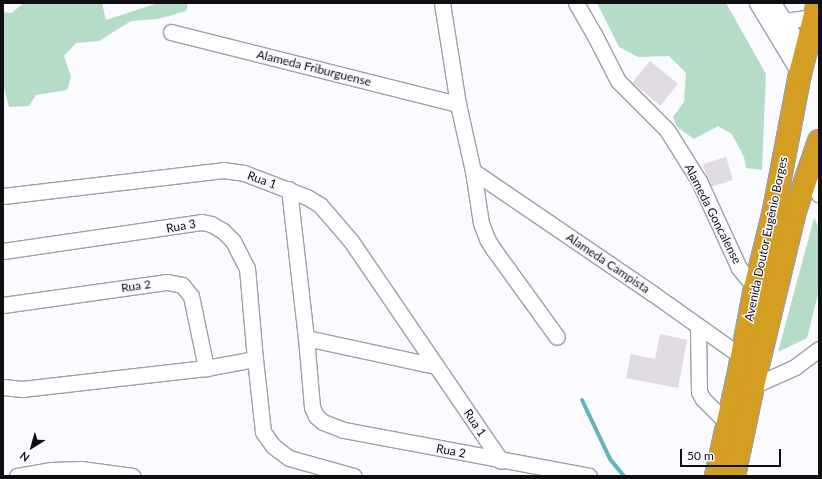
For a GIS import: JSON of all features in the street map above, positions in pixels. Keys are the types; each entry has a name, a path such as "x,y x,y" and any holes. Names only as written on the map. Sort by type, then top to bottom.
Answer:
{"highway":[{"name":"Avenida Doutor Eugênio Borges","path":"716,476 742,357 755,288 774,210 800,74 816,10"},
{"name":"Avenida Doutor Eugênio Borges","path":"734,476 753,386 795,211 819,141"}],"street":[{"path":"442,3 458,104 473,171 481,223 487,238 557,337"},
{"name":"Alameda Goncalense","path":"576,3 618,81 667,130 699,181 739,268 755,288"},
{"path":"757,3 800,74"},
{"path":"773,3 805,53"},
{"path":"784,21 816,10"},
{"name":"Alameda Friburguense","path":"171,32 458,104"},
{"name":"Rua 1","path":"3,196 223,170 244,173 289,189 320,205 335,220 377,276 501,461"},
{"name":"Alameda Campista","path":"473,171 652,293 698,328 742,357"},
{"path":"808,171 819,195"},
{"path":"289,189 306,338 436,366"},
{"name":"Rua 3","path":"3,251 201,222 211,224 223,231 233,241 248,268 255,359"},
{"name":"Rua 2","path":"3,305 167,282 182,284 191,296 206,368"},
{"path":"698,328 699,392 703,399 728,424"},
{"name":"Rua 2","path":"306,338 312,407 316,416 324,422 344,430 501,461 589,476"},
{"path":"753,386 795,367 819,350"},
{"path":"3,387 22,389 206,368 255,359 263,432 273,446 281,453 304,463 354,476"},
{"path":"16,476 51,470 81,469 111,471 133,476"}],"green space":[{"path":"24,3 102,3 106,20 158,3 188,3 186,11 158,19 131,21 99,41 76,43 64,56 71,77 67,90 36,95 29,106 9,107 3,84 3,12 11,13"},
{"path":"597,3 726,3 766,74 762,170 746,168 744,157 732,134 718,126 694,139 677,127 673,117 684,102 686,73 669,56 638,57 619,47"},
{"path":"814,218 819,228 819,290 807,338 778,352"}],"building":[{"path":"650,61 678,84 660,105 632,83"},
{"path":"726,157 733,180 710,187 703,164"},
{"path":"660,334 687,340 678,388 626,378 631,354 655,359"}],"waterway":[{"path":"582,400 610,459 624,476"}]}
